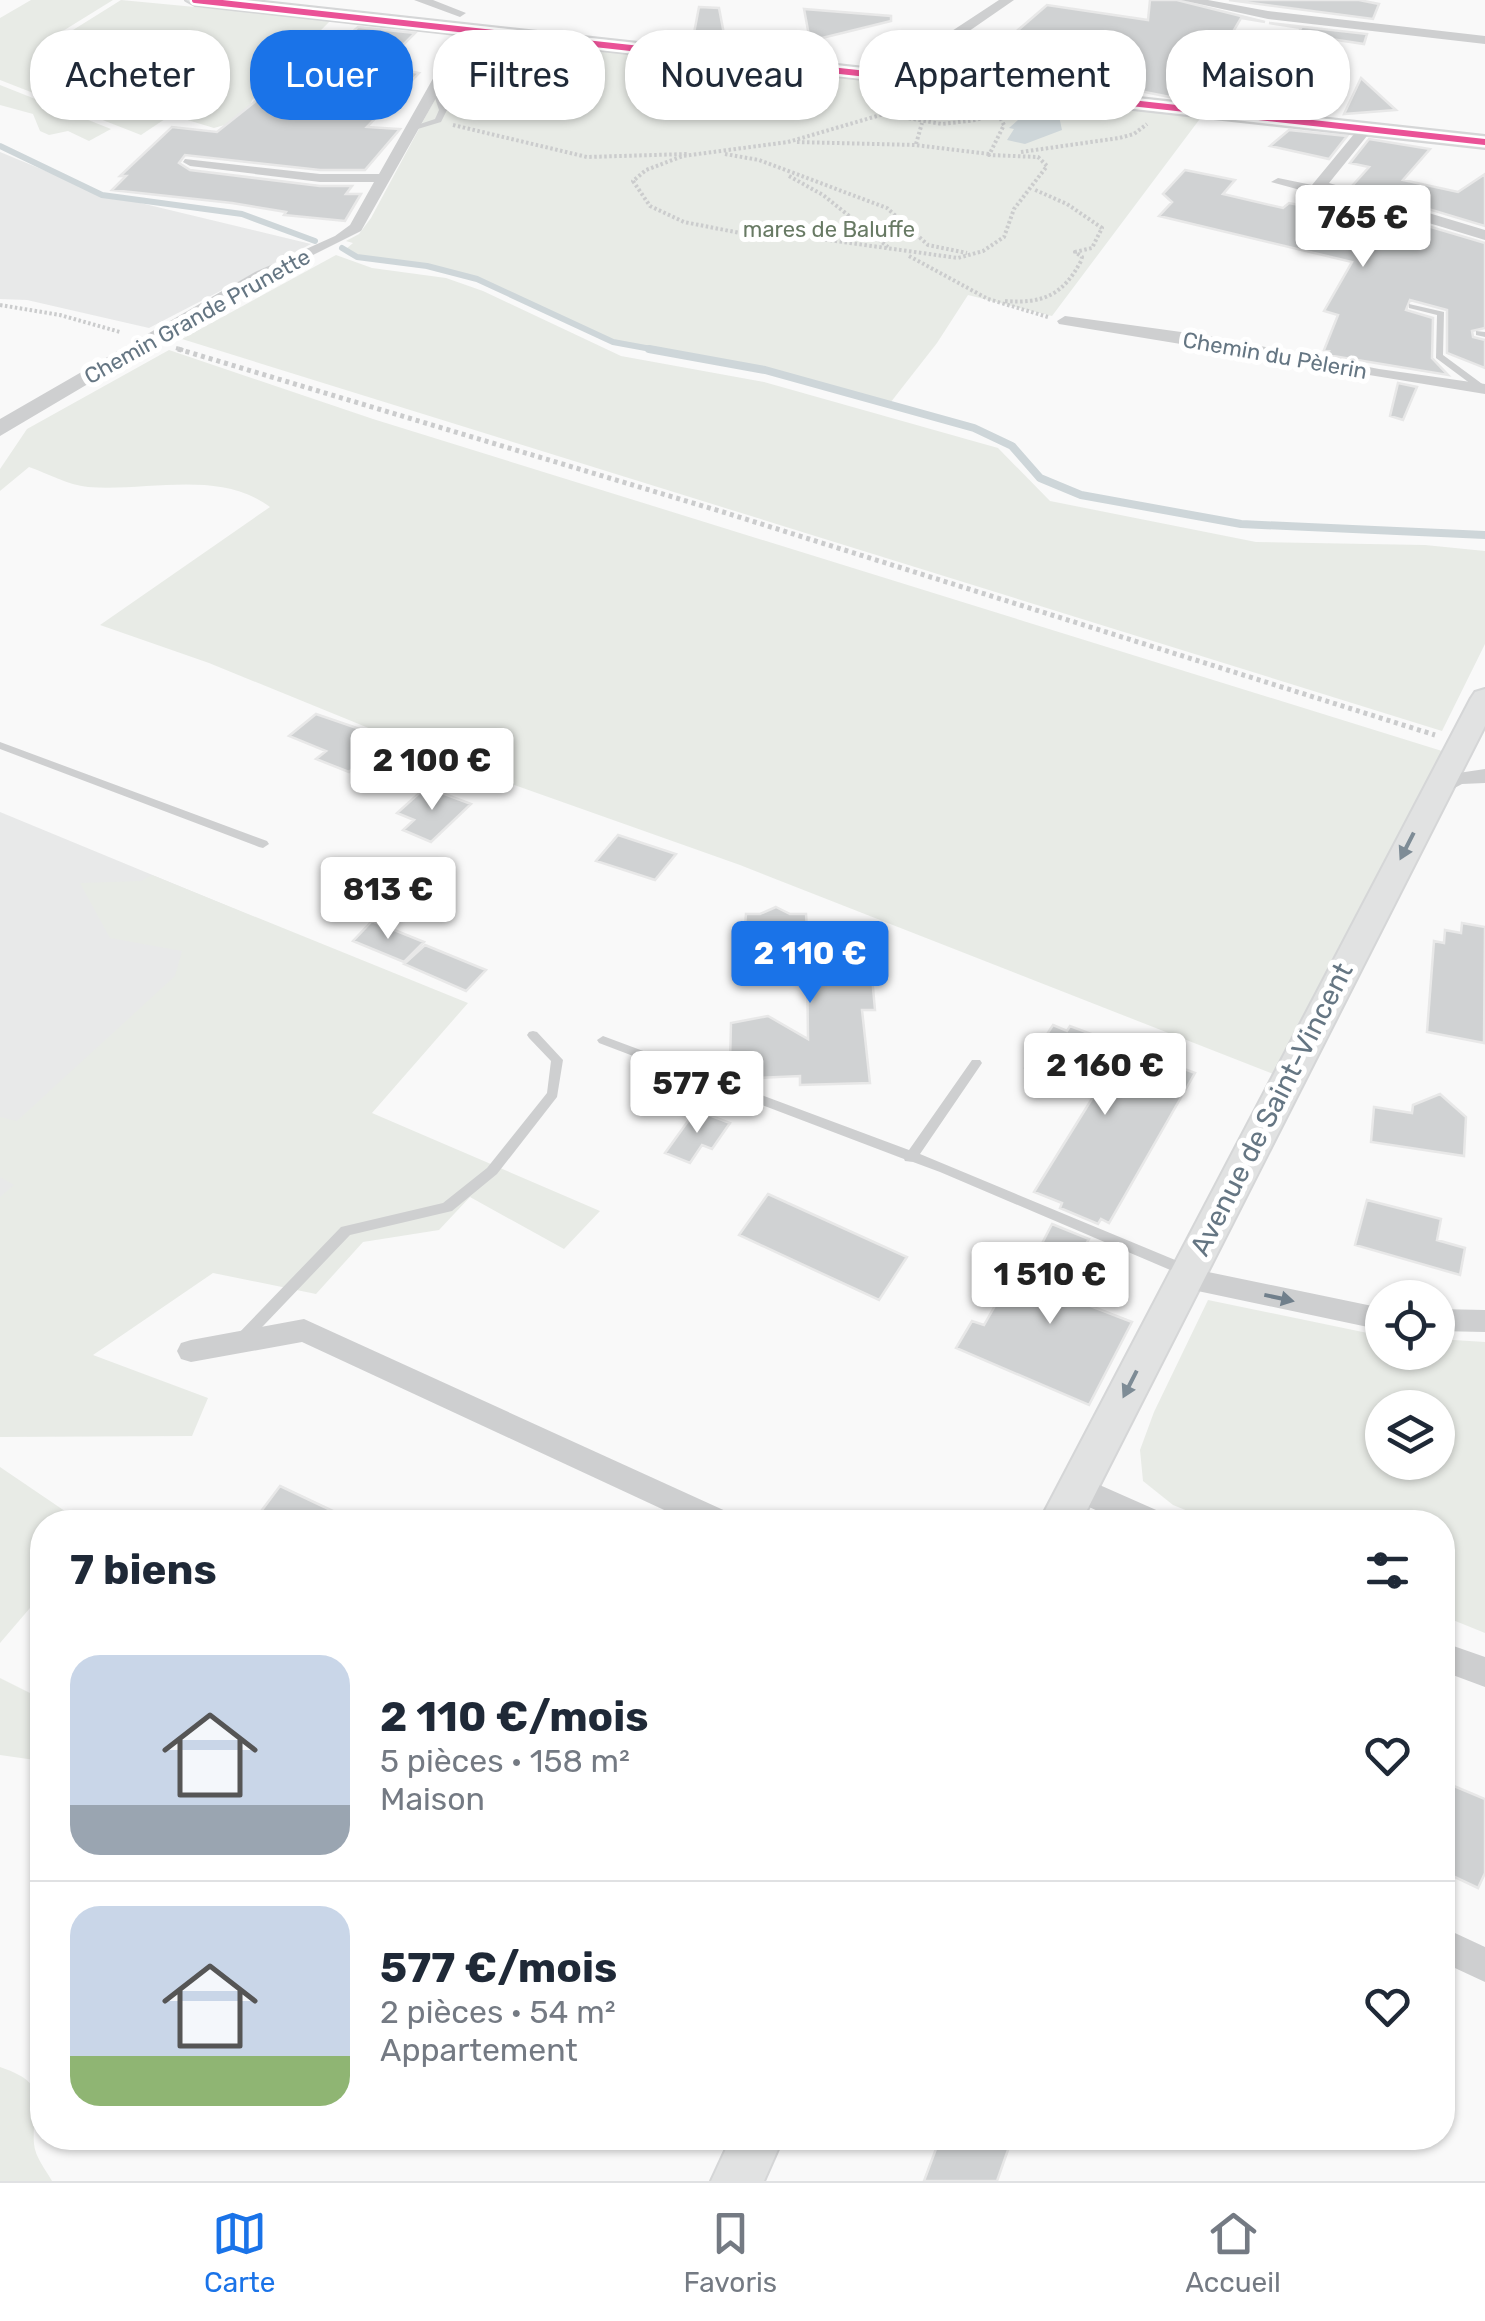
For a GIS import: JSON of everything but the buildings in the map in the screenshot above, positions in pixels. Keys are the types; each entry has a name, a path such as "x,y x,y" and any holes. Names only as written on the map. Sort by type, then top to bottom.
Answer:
{"street":[{"path":"195,0 465,25 859,76"},
{"path":"420,0 465,25"},
{"path":"963,30 1008,0"},
{"path":"1187,0 1268,16 1485,40"},
{"name":"Chemin Grande Prunette","path":"0,431 4,424 261,275 356,228 433,92"},
{"path":"1264,120 1485,142"},
{"path":"1278,182 1315,190 1364,131"},
{"path":"190,162 320,178 381,178"},
{"path":"1320,185 1485,235"},
{"name":"Chemin du Pèlerin","path":"1065,321 1114,331 1198,339 1443,385 1484,389"},
{"name":"Avenue de Saint-Vincent","path":"1066,1510 1436,791 1470,748 1485,698"},
{"path":"1436,791 1462,776 1485,776"},
{"path":"1185,1274 1365,1315"},
{"path":"1455,1320 1485,1321"},
{"path":"191,1351 304,1330 694,1510"},
{"path":"1077,1488 1126,1510"},
{"path":"1455,1661 1485,1672"},
{"path":"1455,1951 1485,1966"},
{"path":"737,2181 752,2150"}],"lane":[{"path":"465,25 535,55 535,68 516,84 481,87 465,80 465,25"},
{"path":"414,129 436,120"},
{"path":"1412,306 1441,314 1439,356 1484,389"},
{"path":"0,744 263,844"},
{"path":"240,1342 346,1231 447,1207 492,1171 553,1094 557,1060 533,1036"},
{"path":"603,1040 946,1170 1185,1274"},
{"path":"910,1158 976,1063"}],"path":[{"path":"786,143 915,145 1038,157 1047,166 1033,189 1012,210 1004,237 958,258 827,239 740,233 684,222 650,206 633,181 652,167 705,154 786,143 890,113 922,122 941,120"},
{"path":"436,120 587,156 738,154 887,208 928,245 973,254"},
{"path":"990,154 1004,125 1001,120"},
{"path":"990,154 1042,150 1134,134 1148,124 1141,120"},
{"path":"915,145 920,142 922,122"},
{"path":"1038,157 1042,150"},
{"path":"776,167 824,195 874,240 930,264 988,299 1065,321"},
{"path":"988,299 1050,300 1068,287 1082,257 1075,252 1092,248 1099,238 1102,228 1092,219 1033,189"},
{"path":"0,305 60,315 151,341 704,507 1470,748"}],"shaded area":[{"path":"1018,120 1060,120 1062,130 1025,144 1007,140 1014,129 1009,128"},
{"path":"0,152 99,193 311,244 149,328 27,300 0,299"},
{"path":"0,812 293,933 0,1299"}],"green space":[{"path":"31,0 113,0 64,30 30,30 30,92 0,80 0,18"},
{"path":"121,0 331,20 321,30 250,30 250,106 246,119 214,128 188,120 230,120 230,30 73,30"},
{"name":"mares de Baluffe","path":"605,49 625,51 625,120 839,120 839,75 859,78 859,120 1146,120 1146,110 1166,112 1166,120 1199,120 1052,316 968,295 937,343 887,407 834,387 765,370 613,342 477,279 427,266 357,257 346,249 353,243 346,241 359,234 433,103 433,120 605,120"},
{"path":"0,85 30,97 30,113 0,105"},
{"path":"35,120 88,120 111,129 89,141 68,131 49,135 40,131"},
{"path":"103,120 164,120 141,135"},
{"path":"336,255 372,268 446,278 483,291 621,356 764,382 998,448 1050,501 1256,542 1425,545 1485,551 1485,644 1442,731 182,339"},
{"path":"169,350 373,419 1442,751 1273,1074 740,865 469,769 209,663 100,625 270,507 250,495 206,485 88,487 29,467 0,491 0,469 27,429"},
{"path":"152,875 468,1003 372,1113 600,1211 564,1249 470,1197 439,1230 363,1242 316,1294 213,1273 93,1355 208,1398 192,1436 0,1437 0,1197 14,1185 0,1177 0,1117 17,1121 175,976 182,951 110,938 80,883 141,881"},
{"path":"1208,1300 1365,1332 1365,1370 1455,1370 1455,1340 1485,1342 1485,1633 1455,1621 1455,1510 1185,1510 1143,1481 1140,1450"},
{"path":"0,1467 63,1510 30,1510 30,1608 0,1643"},
{"path":"0,1678 30,1693 30,1759 0,1755"},
{"path":"0,2067 30,2084 30,2150 35,2150 52,2181 0,2181"}],"waterway":[{"path":"0,146 102,195 242,214 315,241"},
{"path":"342,248 357,257 427,266 477,279 613,342 662,351"},
{"path":"649,349 765,370 974,428 1012,446 1040,478 1081,495 1241,524 1485,535"}],"transit line":[{"name":"2","path":"195,0 1485,142"}]}
